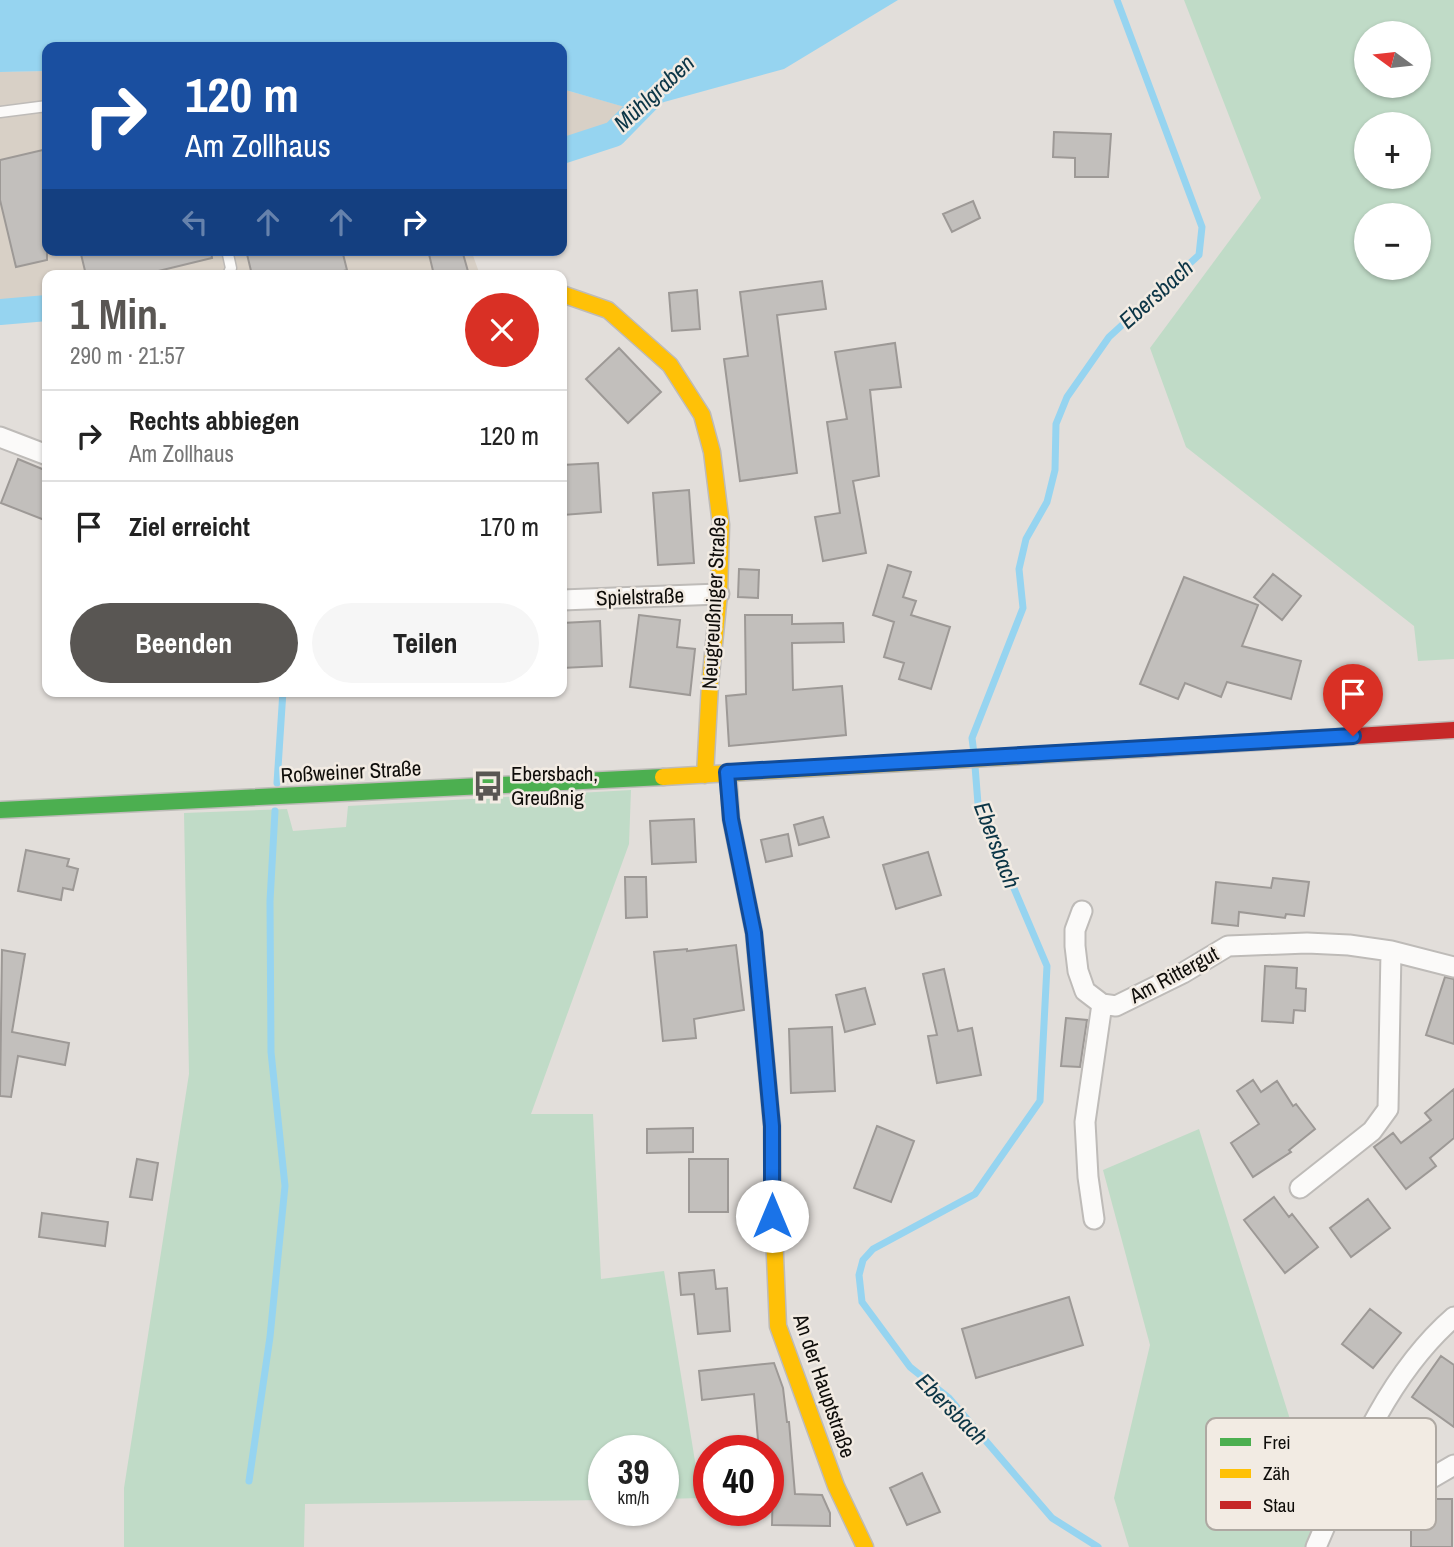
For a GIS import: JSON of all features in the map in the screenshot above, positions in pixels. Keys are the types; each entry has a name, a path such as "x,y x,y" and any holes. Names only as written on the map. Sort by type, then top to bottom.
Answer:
{"main road":[{"name":"Neugreußniger Straße","path":"567,296 608,310 670,365 702,415 712,452 721,525 719,594 705,775"},
{"name":"Roßweiner Straße","path":"0,810 705,775 1454,730"},
{"name":"An der Hauptstraße","path":"727,772 731,819 754,933 770,1099 772,1238 778,1326 836,1486 863,1543"}],"street":[{"path":"0,437 42,452"},
{"name":"Spielstraße","path":"567,600 719,594"},
{"name":"Am Rittergut","path":"1082,911 1075,930 1078,971 1084,991 1102,1004 1116,1006 1228,946 1307,943 1349,945 1391,951 1454,967"},
{"path":"1300,1188 1372,1132 1388,1109 1391,951"},
{"path":"1094,1219 1085,1122 1102,1004"},
{"path":"1378,1418 1404,1370 1454,1317"},
{"path":"1436,1475 1454,1465"},
{"path":"1316,1547 1323,1530"}],"lane":[{"path":"0,111 42,107"},
{"path":"863,1543 881,1547"}],"shaded area":[{"path":"42,71 42,256 473,256 478,270 42,270 42,301 41,297 0,301 0,72"},
{"path":"567,90 629,108 610,130 567,144"}],"green space":[{"path":"1184,0 1454,0 1454,659 1418,661 1414,626 1186,447 1150,348 1261,198"},
{"path":"631,790 629,844 531,1114 593,1114 601,1279 664,1271 693,1449 693,1498 679,1499 679,1435 588,1435 588,1500 305,1504 304,1547 124,1547 124,1488 189,1074 184,813 287,809 293,831 346,827 348,806"},
{"path":"1199,1129 1290,1418 1206,1418 1206,1530 1314,1530 1308,1547 1129,1547 1114,1498 1150,1345 1103,1170"}],"water":[{"path":"0,0 898,0 784,69 635,110 567,90 567,42 42,42 42,71 0,72"}],"building":[{"path":"1054,132 1111,134 1108,177 1075,177 1075,158 1053,157"},
{"path":"42,150 42,256 47,256 47,260 16,267 0,200 0,160"},
{"path":"973,201 980,218 952,232 943,214"},
{"path":"81,256 212,258 163,270 85,270"},
{"path":"247,256 344,256 347,270 251,270"},
{"path":"429,256 464,256 468,270 433,270"},
{"path":"822,281 826,309 777,315 797,473 740,481 724,359 748,356 740,292"},
{"path":"697,290 700,329 672,331 669,293"},
{"path":"895,343 901,387 870,390 879,476 853,481 866,553 823,561 815,517 840,513 827,422 847,419 835,352"},
{"path":"619,348 661,392 628,423 586,379"},
{"path":"18,459 42,469 42,519 1,503"},
{"path":"598,463 601,512 567,515 567,465"},
{"path":"689,490 694,563 658,565 653,493"},
{"path":"888,565 911,572 903,597 916,601 911,615 950,627 931,689 899,679 904,663 884,657 894,622 873,615"},
{"path":"739,569 759,570 758,598 738,597"},
{"path":"1273,574 1301,596 1282,620 1254,597"},
{"path":"1184,577 1258,605 1242,646 1301,661 1291,699 1227,682 1221,697 1185,683 1178,699 1140,684"},
{"path":"639,615 680,620 677,647 695,649 690,695 630,687"},
{"path":"745,615 792,615 792,624 843,623 844,642 792,643 793,690 842,686 846,735 729,746 726,696 746,694"},
{"path":"600,621 602,666 567,668 567,623"},
{"path":"823,817 829,837 799,845 794,825"},
{"path":"694,819 696,862 652,864 650,821"},
{"path":"788,834 792,856 766,862 761,840"},
{"path":"26,850 69,859 67,866 78,869 73,890 63,888 61,900 18,891"},
{"path":"928,852 941,895 896,909 883,865"},
{"path":"625,877 646,877 647,917 626,918"},
{"path":"1273,878 1309,882 1304,916 1286,914 1285,918 1239,912 1238,926 1212,923 1216,882 1271,888"},
{"path":"736,945 744,1010 694,1019 696,1038 663,1041 654,952"},
{"path":"2,950 25,954 12,1032 69,1043 65,1065 18,1056 11,1097 0,1096"},
{"path":"1265,966 1297,968 1296,988 1306,989 1305,1011 1294,1010 1293,1023 1262,1021"},
{"path":"944,969 958,1031 972,1028 981,1075 937,1083 928,1036 937,1035 923,974"},
{"path":"1445,977 1454,979 1454,1044 1426,1035"},
{"path":"865,988 875,1024 845,1032 836,995"},
{"path":"1066,1018 1087,1020 1080,1067 1061,1066"},
{"path":"832,1027 835,1091 791,1093 789,1029"},
{"path":"1253,1080 1261,1092 1277,1081 1293,1106 1296,1104 1315,1129 1289,1150 1291,1152 1253,1177 1231,1143 1259,1124 1237,1091"},
{"path":"1454,1089 1454,1138 1430,1158 1436,1166 1406,1189 1374,1147 1393,1133 1401,1143 1431,1120 1425,1113"},
{"path":"877,1126 914,1141 891,1202 854,1188"},
{"path":"693,1128 693,1152 647,1153 647,1129"},
{"path":"137,1159 158,1163 152,1200 130,1197"},
{"path":"689,1159 728,1159 728,1212 689,1212"},
{"path":"1274,1197 1289,1217 1292,1214 1318,1247 1285,1273 1244,1220"},
{"path":"1368,1199 1390,1228 1351,1257 1330,1228"},
{"path":"42,1213 108,1222 105,1246 39,1237"},
{"path":"714,1270 716,1289 727,1288 730,1331 698,1334 694,1294 681,1295 679,1273"},
{"path":"1069,1297 1083,1345 976,1378 962,1329"},
{"path":"1370,1309 1401,1333 1373,1368 1342,1344"},
{"path":"1441,1356 1454,1365 1454,1427 1412,1397"},
{"path":"774,1363 783,1388 789,1422 795,1494 822,1495 830,1513 830,1526 784,1525 784,1435 758,1435 754,1394 702,1400 699,1371"},
{"path":"922,1473 940,1512 907,1525 890,1488"},
{"path":"1436,1499 1452,1499 1452,1547 1411,1547 1411,1530 1436,1530"}],"waterway":[{"name":"Ebersbach","path":"974,754 972,738 1023,608 1019,569 1026,539 1047,502 1055,470 1056,424 1067,397 1109,337 1199,255 1202,227 1117,0"},
{"name":"Mühlgraben","path":"567,149 614,134 660,87"},
{"name":"Mühlgraben","path":"0,312 42,308"},
{"path":"277,783 283,697"},
{"name":"Ebersbach","path":"975,766 978,804 1047,966 1040,1101 975,1194 873,1249 863,1260 859,1275 862,1302 910,1367 949,1398 1052,1518 1098,1547"},
{"path":"249,1481 270,1337 285,1186 271,1052 270,901 275,811"}],"traffic: fast":[{"path":"728,772 731,819 754,933 772,1126 773,1210"},
{"path":"0,810 663,777"}],"traffic: slow":[{"path":"567,296 608,310 670,365 702,415 712,452 721,525 719,594 705,775"},
{"path":"663,777 1141,749"},
{"path":"773,1210 778,1326 836,1486 865,1547"}],"traffic: jam":[{"path":"1141,749 1454,730"}],"place":[{"name":"Ebersbach, Greußnig","path":"488,786"}],"route":[{"path":"772,1216 772,1126 754,933 745,877 731,819 727,772 1353,736"}]}
